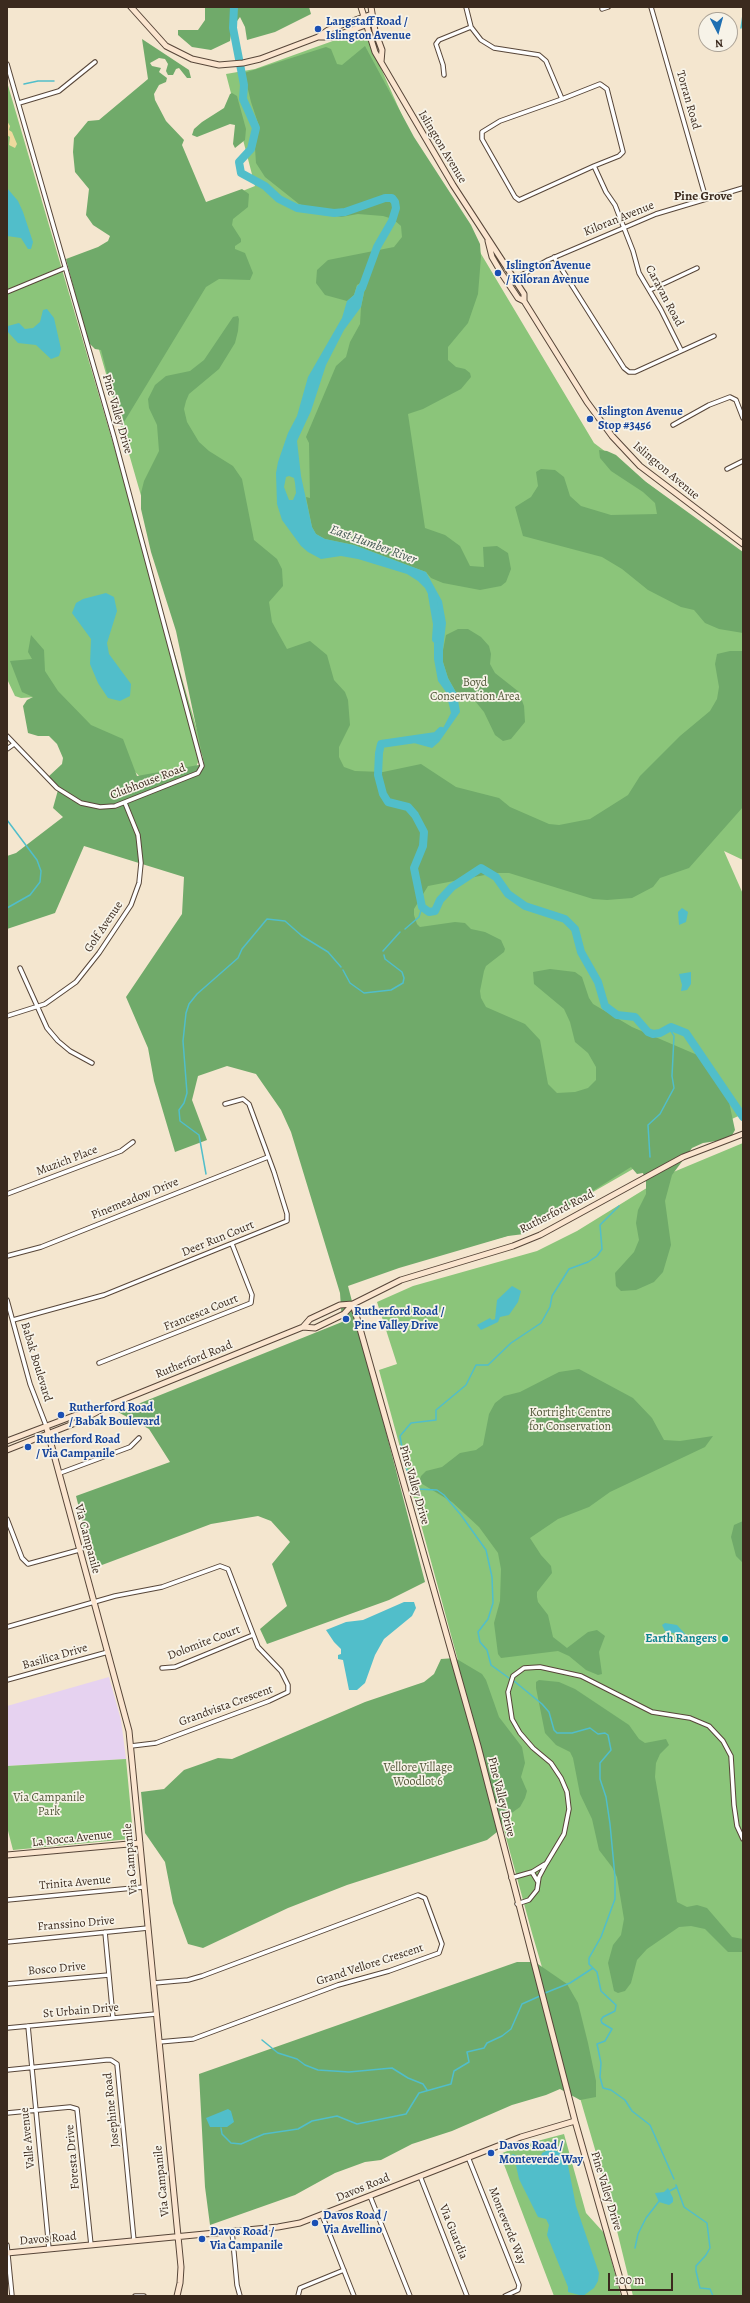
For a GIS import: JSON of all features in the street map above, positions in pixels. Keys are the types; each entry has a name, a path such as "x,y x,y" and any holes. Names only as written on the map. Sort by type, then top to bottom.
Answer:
{"street":[{"path":"131,7 166,46 192,59 209,64 235,65 260,59 318,37 328,30 372,14"},
{"name":"Islington Avenue","path":"361,7 375,52 488,241 524,294 524,301"},
{"name":"Islington Avenue","path":"371,7 382,50 381,62"},
{"path":"466,7 471,27 481,40 494,48 539,55 546,61 562,99"},
{"path":"602,9 608,7"},
{"name":"Torran Road","path":"651,7 706,199"},
{"path":"318,37 332,37 374,22"},
{"path":"444,74 443,65 436,44 439,40 471,27"},
{"path":"19,102 59,91 95,62"},
{"name":"Pine Valley Drive","path":"7,64 66,268 192,725 202,762 201,770"},
{"path":"600,84 607,89 623,152 618,156 520,200 515,197 482,139 482,132 500,121 547,106 562,99 600,84"},
{"name":"Caravan Road","path":"594,166 614,205 633,251 636,267 650,290 681,350"},
{"name":"Kiloran Avenue","path":"508,283 554,257 623,228 706,199 743,188"},
{"name":"Islington Avenue","path":"488,241 492,257 508,283 518,298 524,301 587,402 628,454 664,486 743,544"},
{"path":"554,257 624,368 629,372 635,372 714,336"},
{"path":"7,292 66,268"},
{"path":"650,290 697,268"},
{"path":"673,425 708,405 730,397 736,400 743,418"},
{"path":"727,469 743,461"},
{"name":"Clubhouse Road","path":"7,736 47,779 69,797 81,803 100,807 115,806 125,803 198,774 201,770"},
{"path":"7,749 14,744"},
{"name":"Golf Avenue","path":"7,1016 39,1007 76,982 119,923 137,892 141,863 140,849 138,835 125,803"},
{"path":"20,968 39,1007 47,1028 58,1041 70,1051 92,1063"},
{"name":"Deer Run Court","path":"13,1320 104,1295 287,1221 287,1214 268,1157 246,1100 225,1104"},
{"name":"Rutherford Road","path":"7,1441 47,1430 94,1413 303,1327 310,1319 340,1305 353,1304 406,1278 513,1246 540,1235 684,1157 743,1134"},
{"name":"Muzich Place","path":"7,1194 121,1151 133,1142"},
{"name":"Pinemeadow Drive","path":"7,1256 41,1247 268,1157"},
{"name":"Francesca Court","path":"99,1363 251,1303 252,1295 232,1244"},
{"name":"Babak Boulevard","path":"7,1300 30,1384 47,1430"},
{"name":"Pine Valley Drive","path":"353,1304 478,1746 517,1904 575,2122 625,2296"},
{"name":"Rutherford Road","path":"303,1327 315,1328 344,1314 353,1304"},
{"name":"Rutherford Road","path":"7,1450 47,1430"},
{"name":"Via Campanile","path":"47,1430 60,1472 79,1550 127,1718 131,1746 178,2237 181,2278 177,2296"},
{"path":"60,1472 130,1447 139,1438"},
{"path":"7,1519 22,1558 28,1564 79,1550"},
{"name":"Grandvista Crescent","path":"94,1602 121,1594 162,1587 215,1568 225,1567 230,1573 260,1651 278,1667 286,1679 288,1689 285,1695 156,1743 131,1746"},
{"path":"7,1627 94,1602"},
{"name":"Dolomite Court","path":"162,1668 175,1666 253,1635"},
{"name":"Basilica Drive","path":"7,1680 108,1652"},
{"path":"517,1904 529,1900 537,1890 538,1882 546,1864 558,1846 568,1822 567,1792 551,1763 533,1748 520,1733 512,1719 508,1692 513,1676 524,1668 540,1667 582,1676 652,1712 690,1718 709,1726 722,1741 731,1756 737,1826 743,1839"},
{"name":"La Rocca Avenue","path":"7,1855 140,1842"},
{"path":"511,1878 532,1872 546,1864"},
{"path":"532,1872 538,1882"},
{"name":"Trinita Avenue","path":"7,1900 144,1887"},
{"name":"Grand Vellore Crescent","path":"154,1983 195,1979 418,1894 425,1898 442,1944 439,1953 389,1971 338,1985 193,2039 159,2042"},
{"name":"Franssino Drive","path":"7,1942 148,1928"},
{"path":"104,1932 113,2018"},
{"name":"Bosco Drive","path":"7,1984 109,1975"},
{"name":"St Urbain Drive","path":"7,2028 156,2014"},
{"name":"Valle Avenue","path":"28,2026 49,2249"},
{"name":"Josephine Road","path":"32,2067 106,2060 111,2060 117,2064 134,2241"},
{"path":"7,2070 32,2067"},
{"name":"Foresta Drive","path":"36,2110 70,2107 74,2108 78,2112 91,2245"},
{"path":"7,2113 36,2110"},
{"name":"Davos Road","path":"7,2253 232,2232 294,2224 322,2215 521,2137 575,2122"},
{"name":"Monteverde Way","path":"468,2157 519,2285 518,2290 505,2296"},
{"name":"Via Guardia","path":"420,2176 467,2296"},
{"path":"370,2196 410,2296"},
{"path":"322,2215 354,2296"},
{"path":"232,2232 237,2285 240,2296"},
{"path":"7,2246 12,2296"},
{"path":"298,2296 300,2288 344,2270"},
{"path":"135,2296 144,2296"}],"shaded area":[{"path":"109,1677 121,1720 126,1759 7,1766 7,1706"}],"green space":[{"path":"205,7 309,7 311,14 275,32 247,40 245,27 240,17 232,28 230,41 211,50 192,47 178,35 178,30 198,30 205,20"},
{"name":"Boyd Conservation Area","path":"355,33 360,33 367,37 413,140 594,443 743,555 743,860 724,851 743,894 743,1114 680,1142 525,1231 365,1275 73,259 255,186 226,74 255,69"},
{"path":"142,39 189,70 191,78 187,78 179,68 176,69 173,75 168,75 166,71 168,64 165,59 159,58 150,63 152,66 161,68 159,72 167,78 166,82 159,85 154,94 155,100 166,121 184,140 182,145 206,202 242,189 249,194 248,207 233,219 232,225 241,239 241,242 235,246 235,249 245,253 253,273 250,280 219,279 206,287 121,427 101,350 95,349 88,342 66,259 98,247 108,241 110,236 93,225 86,215 89,189 75,172 73,152 74,138 88,121 99,120 148,79"},
{"path":"365,46 414,137 471,225 480,244 481,257 478,294 468,323 448,347 448,360 456,367 465,369 470,373 471,377 461,389 423,409 408,414 425,528 445,535 460,546 470,566 484,567 483,547 497,546 508,553 511,569 506,582 501,586 480,590 443,583 431,578 426,572 354,545 325,539 316,534 312,527 306,497 310,498 309,443 306,437 336,366 346,357 350,342 360,324 361,307 367,279 357,285 354,295 347,301 325,295 316,283 317,270 328,260 394,247 402,237 401,226 393,219 383,216 358,214 341,217 321,212 299,204 265,177 256,163 255,148 259,126 244,73 326,47 331,49 337,64 342,65"},
{"path":"7,82 203,750 196,767 147,783 113,752 37,697 21,698 15,696 7,679"},
{"path":"232,93 237,96 246,129 245,140 235,148 233,144 235,125 230,124 197,137 192,135 194,129 202,122 224,108 230,94"},
{"path":"238,316 238,331 235,343 219,369 189,394 184,409 187,422 199,442 209,451 233,466 242,479 254,540 277,559 282,569 283,586 269,602 272,622 287,649 310,641 327,655 334,680 345,692 348,700 350,725 339,747 339,757 344,767 355,771 383,772 421,764 456,787 499,798 510,807 549,824 559,825 590,819 628,795 640,776 680,736 710,711 717,699 719,687 715,664 717,654 730,651 743,651 743,807 689,868 660,878 653,887 632,898 607,900 593,899 509,873 495,873 428,886 414,909 417,924 420,927 455,922 465,923 471,929 485,932 501,940 505,949 504,952 486,966 480,991 481,998 486,1007 525,1024 540,1040 548,1084 557,1093 575,1092 588,1088 596,1080 596,1067 588,1053 575,1042 570,1022 564,1009 534,984 533,972 550,969 575,972 582,977 589,998 593,1004 632,1027 702,1057 729,1102 735,1130 730,1139 703,1143 692,1148 672,1175 665,1201 671,1245 663,1272 654,1282 636,1290 621,1291 616,1286 615,1273 634,1252 639,1240 636,1223 638,1210 646,1194 646,1182 643,1173 637,1174 631,1167 524,1234 508,1236 399,1268 348,1286 425,1582 389,1600 267,1644 260,1629 287,1606 272,1564 290,1542 271,1521 258,1516 211,1524 94,1568 76,1496 170,1462 149,1429 118,1412 342,1322 340,1293 291,1132 281,1110 256,1074 227,1066 198,1076 192,1100 207,1140 175,1152 154,1081 148,1048 126,997 182,914 184,877 84,846 55,913 7,929 7,856 16,853 63,817 53,808 58,790 48,777 62,764 63,758 57,744 49,736 38,736 28,733 23,706 27,700 33,697 22,692 10,661 32,659 28,652 31,635 44,650 45,671 58,691 91,725 123,739 137,776 204,764 176,631 151,552 141,509 141,493 144,481 159,451 157,425 149,408 148,399 155,385 166,376 190,371 204,360 233,317"},
{"path":"599,450 607,451 616,455 646,482 743,552 743,633 719,629 705,623 694,610 681,607 648,590 622,569 602,557 523,536 515,507 531,497 538,486 536,472 541,469 555,470 564,477 570,496 581,506 611,515 657,514 655,503 643,492 611,471 600,458"},
{"path":"458,629 468,629 481,637 489,646 491,654 490,664 495,673 519,692 524,706 525,722 511,739 503,741 495,735 484,712 475,701 457,694 448,678 443,662 443,650 446,635"},
{"name":"Kortright Centre for Conservation","path":"743,1143 743,2296 633,2296 608,2194 532,1933 379,1370 397,1364 377,1302 413,1286 537,1251 577,1231 671,1173"},
{"path":"579,1369 633,1398 652,1418 664,1440 680,1441 713,1436 705,1447 610,1492 589,1507 558,1519 530,1538 541,1555 551,1566 552,1573 537,1592 537,1597 538,1602 548,1615 553,1637 567,1648 588,1632 597,1630 605,1636 599,1652 602,1674 598,1675 586,1670 569,1656 558,1651 501,1658 498,1654 494,1623 500,1601 501,1569 498,1553 479,1527 452,1502 419,1482 421,1476 426,1471 442,1467 460,1453 476,1450 483,1445 489,1414 495,1403 504,1396 520,1392 559,1372"},
{"path":"743,1521 743,1563 736,1556 731,1537 734,1525"},
{"name":"Vellore Village Woodlot 6","path":"455,1658 482,1674 486,1680 499,1717 522,1747 525,1763 521,1777 527,1791 525,1798 520,1807 506,1817 497,1832 487,1840 347,1885 288,1908 203,1948 188,1944 173,1903 165,1862 145,1833 141,1792 164,1789 184,1770 218,1758 232,1759 365,1702 424,1682 434,1674 441,1659"},
{"path":"539,1680 559,1682 575,1689 629,1725 639,1739 645,1743 666,1739 669,1745 660,1754 656,1763 655,1777 677,1902 687,1907 697,1905 707,1908 732,1937 743,1939 743,1952 728,1952 705,1929 691,1926 679,1927 647,1949 637,1960 631,1983 625,1991 618,1993 614,1991 608,1963 613,1945 621,1935 624,1919 617,1877 612,1867 599,1850 592,1819 580,1794 573,1758 570,1752 556,1745 545,1733 536,1688 536,1682"},
{"name":"Via Campanile Park","path":"126,1759 133,1834 130,1839 13,1850 7,1827 7,1766"},
{"path":"517,1962 535,1962 567,1984 578,2003 596,2081 596,2097 580,2100 560,2089 546,2095 512,2105 452,2131 412,2144 381,2160 365,2162 335,2173 295,2195 210,2225 205,2187 199,2074"},
{"path":"564,2134 586,2213 604,2233 621,2296 554,2296 500,2154 522,2145"}],"sand":[{"path":"7,121 10,126 9,130 12,132 17,144 15,148 9,145 10,137 7,135"}],"water":[{"path":"7,188 18,201 23,212 33,242 31,249 28,249 21,238 7,236"},
{"path":"367,278 361,307 344,330 326,365 311,411 297,441 301,476 312,527 316,534 325,539 354,545 426,572 442,601 446,623 443,662 448,678 457,694 460,712 439,742 432,748 403,740 416,735 426,738 433,737 443,728 451,713 446,692 438,681 434,659 434,641 438,623 436,610 425,588 418,581 407,574 358,559 341,556 321,559 308,552 301,546 282,520 277,504 276,473 278,462 288,433 297,416 308,377 342,318 347,301 354,295 357,286","holes":["289,476 294,478 296,493 293,500 289,500 284,487 286,477"]},
{"path":"47,309 54,318 61,349 59,356 51,359 36,345 18,343 7,331 8,326 19,323 25,329 33,328 40,322 43,310"},
{"path":"106,593 114,597 117,611 107,643 109,654 131,684 130,696 120,701 108,698 98,683 90,664 91,639 72,613 76,603 83,599"},
{"path":"682,908 688,912 686,922 679,925 678,912"},
{"path":"691,972 691,984 687,990 681,991 682,985 679,974"},
{"path":"512,1286 521,1291 518,1302 509,1315 500,1317 498,1322 481,1330 477,1325 490,1318 492,1320 495,1319 497,1300"},
{"path":"404,1602 414,1602 416,1608 412,1616 384,1639 375,1655 365,1683 357,1690 349,1690 343,1660 338,1659 338,1655 341,1654 341,1649 326,1630 346,1622 363,1620"},
{"path":"665,1623 677,1625 686,1635 665,1631 662,1625"},
{"path":"228,2109 231,2111 234,2122 227,2127 210,2127 206,2118"},
{"path":"550,2149 559,2152 567,2160 576,2206 599,2273 598,2281 594,2288 583,2296 568,2292 568,2287 547,2235 549,2225 546,2219 538,2217 519,2179 516,2165 518,2161 509,2157 513,2154 520,2157 525,2156 539,2162 542,2153"},
{"path":"668,2188 673,2198 673,2202 669,2205 659,2202 655,2193 664,2192"}],"waterway":[{"name":"East Humber River","path":"234,7 233,28 244,85 243,99 256,128 251,149 239,162 241,173 265,186 279,199 297,208 334,213 345,212 385,198 392,198 395,202 396,208 392,221 377,247 362,288"},
{"path":"741,28 743,15"},
{"path":"24,84 38,81 54,81"},
{"name":"East Humber River","path":"432,595 437,624 436,639"},
{"name":"East Humber River","path":"441,731 436,736 381,744 379,753 378,775 383,794 388,802 408,807 415,815 424,832 423,846 414,868 422,907 429,912 435,911 440,900 452,887 481,868 496,877 508,894 525,906 565,919 575,929 581,952 598,982 605,1006 617,1015 635,1017 648,1032 653,1034 660,1033 671,1027 686,1033 743,1117"},
{"path":"7,820 37,860 41,871 40,882 30,895 7,908"},
{"path":"405,929 419,917 422,907"},
{"path":"206,1174 199,1135 180,1121 179,1110 184,1103 187,1093 183,1041 186,1013 189,1004 197,994 238,958 242,949 267,919 285,921 302,936 328,952 341,967"},
{"path":"383,951 400,932"},
{"path":"343,970 350,983 364,993 391,990 403,983 404,978 402,972 385,959 384,955"},
{"path":"650,1157 648,1125 660,1114 674,1088 672,1076 674,1036 669,1028"},
{"path":"509,1678 491,1665 487,1650 480,1642 478,1632 488,1619 493,1603 492,1577 486,1550 461,1515 444,1495 437,1490 417,1489 414,1487 405,1465 400,1436 411,1423 436,1420 436,1410 466,1385 476,1365 488,1365 511,1343 541,1323 550,1307 552,1296 569,1269 588,1262 597,1256 602,1249 600,1225 619,1206"},
{"path":"514,1681 542,1704 549,1712 554,1730 557,1733 572,1733 590,1728 598,1734 605,1733 608,1735 611,1750 600,1763 600,1779 606,1797 610,1824 615,1877 615,1899 601,1937 589,1958 589,1964 597,1972 601,1991 616,2005 615,2011 603,2017 601,2020 602,2023 612,2029 605,2041 597,2044 601,2063 600,2077 603,2088 611,2090 625,2100 632,2111 650,2125 674,2179"},
{"path":"545,1993 570,1983 593,1968"},
{"path":"221,2128 222,2134 231,2143 241,2144 264,2134 298,2129 312,2121 337,2116 357,2124 406,2114 419,2093 451,2084 454,2071 469,2062 467,2052 484,2048 487,2043 502,2036 511,2029 522,2004 540,1996"},
{"path":"262,2040 278,2053 297,2059 305,2065 318,2070 349,2072 392,2068 408,2078 423,2084 427,2090"},
{"path":"676,2185 684,2207 707,2223 710,2248 696,2266 696,2271 700,2288 710,2289 713,2296"},
{"path":"668,2192 677,2187"},
{"path":"635,2248 638,2234 646,2218 660,2200"}],"place":[{"name":"Langstaff Road / Islington Avenue","path":"318,29"},
{"name":"Islington Avenue / Kiloran Avenue","path":"498,273"},
{"name":"Islington Avenue Stop #3456","path":"590,419"},
{"name":"Rutherford Road / Pine Valley Drive","path":"346,1319"},
{"name":"Rutherford Road / Babak Boulevard","path":"61,1415"},
{"name":"Rutherford Road / Via Campanile","path":"28,1447"},
{"name":"Earth Rangers","path":"725,1639"},
{"name":"Davos Road / Monteverde Way","path":"491,2153"},
{"name":"Davos Road / Via Avellino","path":"315,2223"},
{"name":"Davos Road / Via Campanile","path":"202,2239"}],"district":[{"name":"Pine Grove","path":"703,197"}]}
